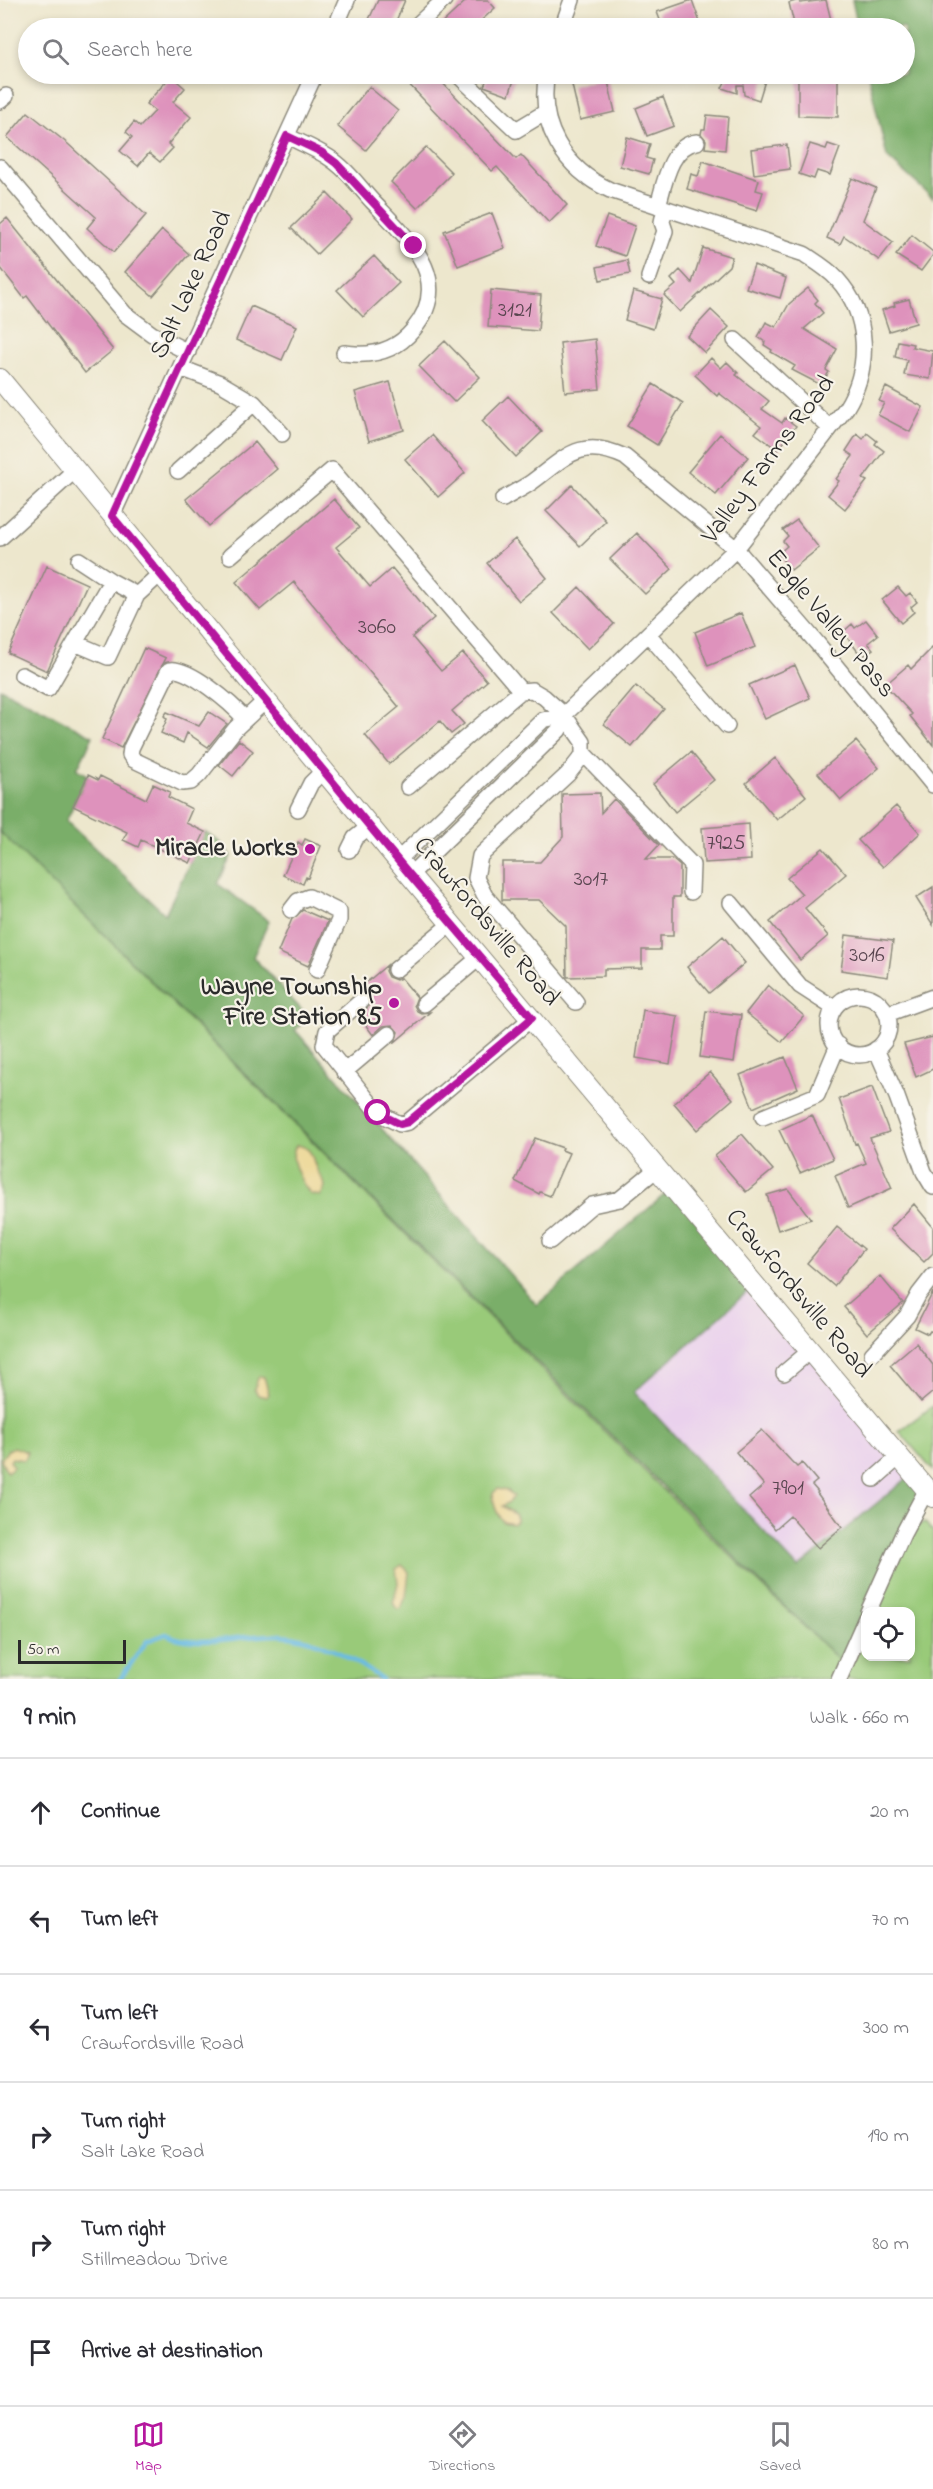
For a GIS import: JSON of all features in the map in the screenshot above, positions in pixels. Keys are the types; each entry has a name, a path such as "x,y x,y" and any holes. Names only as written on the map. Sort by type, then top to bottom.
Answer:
{"main road":[{"name":"Crawfordsville Road","path":"0,379 323,771 930,1493"}],"street":[{"path":"339,18 347,0"},
{"path":"425,18 444,0"},
{"path":"566,18 572,0"},
{"name":"Salt Lake Road","path":"112,516 310,84"},
{"path":"468,84 516,130 546,112"},
{"name":"Valley Farms Road","path":"404,868 559,730 564,715 735,549 831,428 853,396 863,363 860,322 850,296 822,265 804,254 603,187 575,168 558,145 546,112 544,101 546,84"},
{"path":"287,136 321,152 343,169 414,246 426,269 428,290 425,309 415,328 406,338 389,349 377,353 357,355 344,353"},
{"path":"649,277 665,231 673,227 668,209 674,160 680,150 690,143 697,142"},
{"path":"0,167 125,314 152,334 188,352"},
{"path":"735,340 831,428"},
{"path":"181,368 220,383 254,403 282,434"},
{"path":"178,471 254,403"},
{"name":"Eagle Valley Pass","path":"503,499 530,483 564,456 584,450 605,450 625,457 735,549 933,785"},
{"path":"230,556 332,470 522,691"},
{"path":"0,538 74,471"},
{"path":"79,560 137,595"},
{"path":"75,644 108,657 137,595 160,574"},
{"path":"22,675 48,690 111,581"},
{"path":"648,634 727,726"},
{"path":"245,719 219,695 182,671 172,669 166,673 131,748 130,755 134,760 182,783 191,782 245,719 265,701"},
{"path":"408,787 522,691 532,690 544,697 564,715 583,742 583,753 568,774 480,856 476,878 485,896 576,1002"},
{"path":"583,753 692,865 691,892"},
{"path":"298,809 310,783 323,771"},
{"path":"349,850 356,838 369,826"},
{"path":"291,910 295,903 306,896 325,901 339,912 340,917 317,970"},
{"path":"731,903 800,986 834,1008"},
{"path":"395,970 452,923"},
{"path":"424,1004 480,957"},
{"path":"862,995 877,1001 887,1014 888,1033 876,1049 867,1053 856,1054 846,1051 832,1037 829,1027 834,1008 846,998 862,995"},
{"path":"887,1014 933,997"},
{"path":"361,1001 330,1027 325,1037 325,1049 344,1072 371,1095 383,1117 404,1124 471,1064 532,1018"},
{"path":"344,1072 389,1034"},
{"path":"763,1117 817,1095 838,1045"},
{"path":"876,1049 897,1097 924,1172 933,1187"},
{"path":"550,1241 592,1205 620,1198 658,1168"},
{"path":"872,1353 907,1316 919,1294 933,1276"},
{"path":"784,1373 810,1351"},
{"path":"874,1479 899,1457"},
{"path":"870,1607 903,1534 930,1493"},
{"path":"839,1679 861,1629"}],"shaded area":[{"path":"752,1288 911,1475 798,1569 634,1392"}],"green space":[{"path":"852,0 933,0 933,198 887,157 870,84 915,84 915,18 856,18"},
{"path":"0,688 93,736 77,769 88,775 66,821 165,914 205,832 221,843 231,856 218,884 269,921 253,957 309,1018 295,1030 537,1305 671,1189 752,1288 634,1392 798,1568 911,1475 925,1489 867,1607 861,1607 861,1619 840,1661 0,832"},
{"path":"0,832 702,1528 839,1660 861,1613 861,1661 915,1661 915,1607 864,1607 869,1596 878,1603 915,1527 924,1522 933,1531 933,1679 0,1679"},
{"path":"933,1406 933,1471 899,1431"}],"sand":[{"path":"297,1145 309,1151 325,1185 320,1196 310,1194 299,1177 293,1156"},
{"path":"259,1376 264,1377 269,1394 266,1397 258,1395 254,1389"},
{"path":"14,1447 27,1452 27,1456 24,1460 12,1458 10,1461 13,1467 7,1472 1,1459 8,1450"},
{"path":"498,1489 508,1491 514,1496 502,1506 516,1515 516,1521 513,1524 503,1522 497,1512 493,1493"},
{"path":"402,1565 409,1572 406,1597 400,1609 397,1609 393,1603 398,1583 396,1569"}],"building":[{"path":"378,0 405,0 397,18 370,18"},
{"path":"467,0 488,0 495,8 484,18 448,18"},
{"path":"692,0 698,18 659,18 657,12"},
{"path":"799,0 800,3 826,0 830,18 793,18 789,3"},
{"path":"164,84 180,84 185,88 173,102 191,117 168,144 173,148 160,162 149,153 138,166 120,151 132,137 126,132 134,122 140,127 155,111 146,104"},
{"path":"409,84 444,84 516,159 521,155 567,205 549,223 497,167 492,171"},
{"path":"485,84 513,84 509,95 484,86"},
{"path":"609,84 615,112 580,120 572,85"},
{"path":"724,84 764,84 759,100 744,95 743,85 737,85 737,93 722,88"},
{"path":"798,84 838,84 838,117 798,116"},
{"path":"369,87 398,111 366,150 337,126"},
{"path":"663,97 674,126 647,136 636,108"},
{"path":"28,112 68,144 146,215 114,252 87,228 96,217 7,137"},
{"path":"707,115 728,117 725,150 705,148 706,140 701,134 702,129 705,129"},
{"path":"627,137 650,144 646,158 653,160 649,174 620,166"},
{"path":"810,144 826,149 828,144 840,148 830,175 817,171 814,179 799,174"},
{"path":"787,145 790,169 754,174 751,149"},
{"path":"426,147 452,173 417,208 391,182"},
{"path":"703,161 759,180 756,190 763,192 757,211 687,189 691,174 698,176"},
{"path":"852,178 876,188 863,220 893,242 879,260 844,236 840,244 827,238"},
{"path":"327,193 352,219 317,254 291,228"},
{"path":"492,213 505,248 458,266 444,231"},
{"path":"607,216 635,226 625,256 596,246"},
{"path":"7,218 113,350 85,373 27,296 24,298 0,267 0,224"},
{"path":"162,230 189,254 153,296 125,272"},
{"path":"912,235 933,252 921,271 896,255"},
{"path":"703,248 732,257 729,266 680,312 664,295 676,285 671,279 680,270 692,283"},
{"path":"374,256 399,283 363,317 337,290"},
{"path":"627,260 630,274 600,280 597,267"},
{"path":"754,265 786,278 780,298 746,288"},
{"path":"808,288 818,300 815,303 823,313 804,329 837,349 826,370 829,372 821,385 792,370 795,366 771,352 772,350 758,337 766,322 776,327 789,304"},
{"path":"491,290 541,295 538,331 488,327"},
{"path":"633,291 662,299 653,329 625,320"},
{"path":"909,299 916,323 889,331 882,310 895,306 894,303"},
{"path":"251,306 297,326 282,360 236,340"},
{"path":"711,310 729,327 705,353 687,336"},
{"path":"595,339 600,389 565,392 560,343"},
{"path":"445,341 480,377 454,402 419,366"},
{"path":"898,341 913,344 912,347 933,351 930,379 904,375 907,360 895,357"},
{"path":"711,358 721,368 727,362 738,373 736,375 769,401 762,409 782,423 785,418 796,426 778,450 755,433 761,426 719,393 717,396 695,375"},
{"path":"390,382 404,430 369,441 355,392"},
{"path":"653,384 683,403 657,445 627,426"},
{"path":"886,387 923,407 910,432 878,415 884,403 879,401"},
{"path":"508,396 542,432 516,457 482,421"},
{"path":"867,433 884,451 863,479 867,481 845,509 828,495 839,481 836,479 853,456 846,451 857,434 863,439"},
{"path":"720,434 748,457 716,495 688,472"},
{"path":"432,435 465,473 438,497 405,459"},
{"path":"255,442 277,469 209,526 186,499"},
{"path":"572,485 606,521 580,546 546,511"},
{"path":"334,499 359,528 336,547 370,587 392,568 434,618 412,637 441,671 463,653 487,681 452,711 464,724 451,734 440,721 389,764 365,735 399,707 294,582 260,610 236,582"},
{"path":"797,520 819,548 791,570 778,554 787,546 783,541 788,536 783,530"},
{"path":"637,533 672,569 645,594 610,559"},
{"path":"515,539 547,578 519,601 487,563"},
{"path":"47,566 87,584 47,671 8,653"},
{"path":"579,587 614,624 588,649 553,613"},
{"path":"898,587 906,596 910,593 917,602 911,607 914,612 901,623 882,600"},
{"path":"741,613 755,647 708,666 695,632"},
{"path":"866,620 878,635 868,643 873,649 862,657 843,632 852,624 855,628"},
{"path":"933,647 933,745 910,716 912,714 885,685 908,665 911,669"},
{"path":"144,648 166,658 121,748 102,739"},
{"path":"795,665 810,698 765,719 749,685"},
{"path":"636,686 664,709 632,747 604,724"},
{"path":"167,712 199,726 209,712 227,724 208,747 187,733 183,743 161,733 167,719 164,716"},
{"path":"239,740 253,751 233,776 219,765"},
{"path":"856,741 879,768 841,800 818,773"},
{"path":"691,752 714,780 675,812 653,784"},
{"path":"775,758 806,796 777,820 746,783"},
{"path":"88,775 98,780 100,776 146,799 153,784 170,792 168,797 192,809 186,823 205,832 190,863 141,840 138,847 123,840 127,832 73,806"},
{"path":"600,793 601,813 614,799 659,845 646,859 672,859 680,866 680,897 673,897 673,936 660,936 660,950 642,950 642,968 604,969 604,976 567,977 566,926 539,900 502,900 502,862 540,862 563,837 562,794"},
{"path":"896,806 920,833 883,867 858,840"},
{"path":"749,824 751,860 704,863 702,828"},
{"path":"305,839 321,846 308,878 306,877 303,884 283,875 298,842 302,845"},
{"path":"823,848 846,874 805,908 828,936 800,960 770,922 802,894 787,878"},
{"path":"933,887 933,925 916,898"},
{"path":"303,910 328,921 308,966 278,952 292,919"},
{"path":"846,935 893,941 888,977 841,970"},
{"path":"723,936 745,963 709,993 687,967"},
{"path":"387,965 385,971 388,977 396,980 401,978 417,997 414,1005 417,1011 430,1012 395,1042 398,1032 392,1025 383,1026 373,1035 359,1016 370,1005 370,999 365,992 354,993"},
{"path":"768,985 804,1016 782,1042 746,1013"},
{"path":"643,1010 678,1016 670,1064 636,1058"},
{"path":"706,1011 741,1015 734,1062 700,1057"},
{"path":"933,1037 933,1069 916,1077 904,1044"},
{"path":"785,1057 798,1088 753,1108 740,1075"},
{"path":"710,1072 733,1099 697,1130 674,1103"},
{"path":"872,1087 889,1132 870,1138 892,1188 848,1208 835,1176 866,1163 857,1143 855,1144 839,1099"},
{"path":"812,1115 833,1159 800,1173 779,1130"},
{"path":"742,1134 773,1170 746,1192 715,1156"},
{"path":"535,1138 563,1148 562,1150 569,1153 550,1196 540,1192 539,1194 515,1181"},
{"path":"788,1189 811,1219 778,1230 767,1195"},
{"path":"914,1204 933,1227 933,1253 924,1262 890,1229"},
{"path":"837,1227 864,1249 834,1286 807,1263"},
{"path":"880,1276 903,1303 867,1334 844,1307"},
{"path":"933,1292 933,1332 930,1331 928,1334 915,1328"},
{"path":"916,1343 933,1365 933,1392 921,1402 890,1365"},
{"path":"762,1430 797,1467 802,1463 817,1481 812,1485 842,1527 818,1548 790,1516 775,1529 749,1498 764,1485 736,1452"}],"waterway":[{"path":"120,1679 147,1641 166,1634 192,1641 268,1635 295,1637 334,1650 382,1679"}],"place":[{"name":"Miracle Works","path":"310,849"},
{"name":"Wayne Township Fire Station 85","path":"394,1003"}],"route":[{"path":"378,1113 392,1122 400,1124 408,1122 532,1018 369,826 112,516 287,136 321,152 343,169 414,246"}]}
